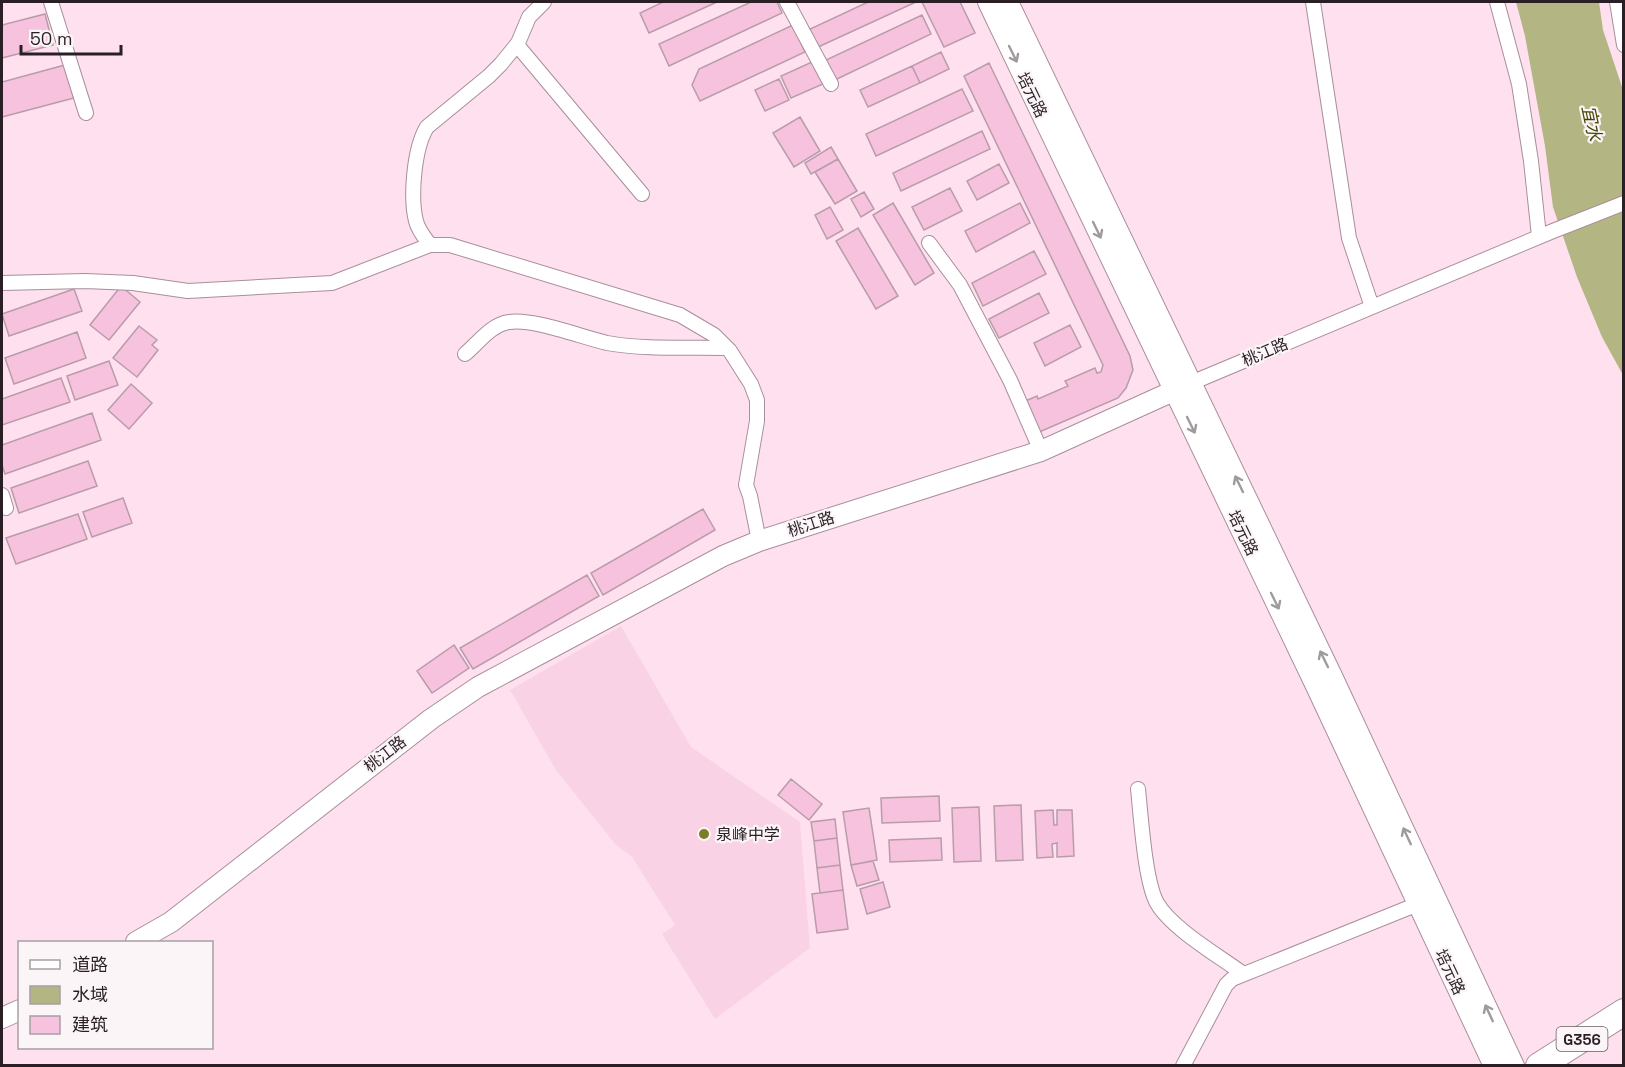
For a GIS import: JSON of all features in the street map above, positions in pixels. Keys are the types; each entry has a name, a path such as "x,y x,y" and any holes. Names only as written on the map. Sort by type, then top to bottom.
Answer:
{"highway":[{"name":"G356","path":"1539,1065 1623,1012"}],"main road":[{"name":"培元路","path":"988,2 1327,665 1514,1065"},
{"name":"培元路","path":"1008,2 1418,904 1494,1065"},
{"name":"桃江路","path":"138,941 171,922 431,719 478,687 526,659 723,556 759,541 1041,451 1183,387"},
{"path":"2,1018 18,1011"}],"street":[{"path":"51,2 86,113"},
{"path":"430,245 416,222 413,183 422,136 427,127 489,76 517,45 529,17 544,2"},
{"path":"787,2 831,84"},
{"path":"1313,2 1349,238 1371,307"},
{"path":"1497,2 1519,84 1531,160 1539,236"},
{"path":"1617,2 1623,45"},
{"path":"517,45 642,194"},
{"name":"桃江路","path":"1183,387 1539,236 1623,203"},
{"path":"929,243 960,285 1010,380 1041,451"},
{"path":"2,283 85,280 133,283 188,291 332,283 430,245 450,245 680,315 714,335 752,384 757,400 757,420 746,485 759,541"},
{"path":"465,354 498,325 522,321 608,343 634,346 726,348"},
{"path":"1138,789 1150,881 1156,902 1172,921 1242,973"},
{"path":"1183,1065 1226,985 1232,979 1242,973 1418,904"}],"shaded area":[{"name":"泉峰中学","path":"621,626 691,747 800,822 810,948 715,1019 662,934 675,925 632,857 616,845 556,770 510,690"}],"water":[{"name":"宜水","path":"1516,2 1599,2 1603,30 1623,90 1623,375 1602,337 1577,277 1553,207 1545,146 1525,36"}],"building":[{"path":"663,2 717,2 649,33 640,13"},
{"path":"751,2 777,2 782,13 669,66 659,44"},
{"path":"868,2 916,2 816,48 808,30"},
{"path":"922,2 960,2 975,33 944,47"},
{"path":"45,14 53,45 2,58 2,25"},
{"path":"922,15 931,34 835,80 826,60"},
{"path":"793,25 805,52 700,101 692,85 699,69"},
{"path":"941,52 949,69 920,83 912,66"},
{"path":"812,62 823,84 791,98 781,76"},
{"path":"989,63 1130,356 1133,370 1126,388 1118,398 1037,433 1023,402 1037,396 1038,399 1068,386 1065,381 1095,368 1097,373 1101,372 1103,365 964,76"},
{"path":"65,65 74,98 2,117 2,82"},
{"path":"912,66 920,83 868,107 860,90"},
{"path":"779,79 789,100 765,111 755,90"},
{"path":"962,89 973,111 876,156 866,134"},
{"path":"800,117 820,151 794,167 773,133"},
{"path":"982,131 990,149 901,191 893,173"},
{"path":"831,147 838,159 811,174 805,163"},
{"path":"838,159 857,191 835,204 815,172"},
{"path":"999,164 1009,183 977,200 967,181"},
{"path":"950,188 962,211 924,230 912,207"},
{"path":"864,192 874,209 861,217 851,199"},
{"path":"893,203 934,273 915,285 873,215"},
{"path":"1020,203 1030,223 976,252 965,231"},
{"path":"830,207 843,230 827,239 815,215"},
{"path":"858,228 898,296 876,309 836,241"},
{"path":"1034,251 1046,274 983,306 972,283"},
{"path":"121,286 140,302 109,340 90,325"},
{"path":"74,289 82,311 9,336 2,314"},
{"path":"1039,293 1049,313 999,338 989,319"},
{"path":"1070,325 1081,347 1045,366 1034,343"},
{"path":"139,326 157,340 152,345 158,350 137,377 113,358"},
{"path":"77,332 86,358 14,384 5,358"},
{"path":"109,361 118,385 75,400 67,376"},
{"path":"61,378 70,402 2,425 2,399"},
{"path":"131,384 152,403 129,429 108,410"},
{"path":"92,413 101,440 5,474 2,465 2,445"},
{"path":"88,461 97,486 19,513 11,488"},
{"path":"123,498 132,523 92,537 83,512"},
{"path":"703,509 715,530 603,595 591,573"},
{"path":"78,514 87,539 16,564 6,538"},
{"path":"587,575 599,596 473,669 460,648"},
{"path":"454,645 469,668 432,693 417,671"},
{"path":"791,779 822,804 809,820 778,795"},
{"path":"939,796 940,821 882,823 881,798"},
{"path":"1021,805 1023,860 996,861 994,806"},
{"path":"979,807 981,861 954,862 952,808"},
{"path":"869,808 877,860 851,865 843,812"},
{"path":"1053,810 1054,825 1057,825 1057,810 1072,810 1074,856 1057,857 1057,843 1052,844 1053,857 1037,858 1035,811"},
{"path":"835,819 837,838 814,841 811,822"},
{"path":"837,838 840,865 817,868 814,841"},
{"path":"941,838 942,860 890,862 889,840"},
{"path":"873,861 879,880 857,886 851,865"},
{"path":"840,865 843,890 820,893 817,868"},
{"path":"883,882 890,907 867,914 860,889"},
{"path":"843,890 848,929 817,933 812,894"}],"place":[{"name":"泉峰中学","path":"704,834"}]}
